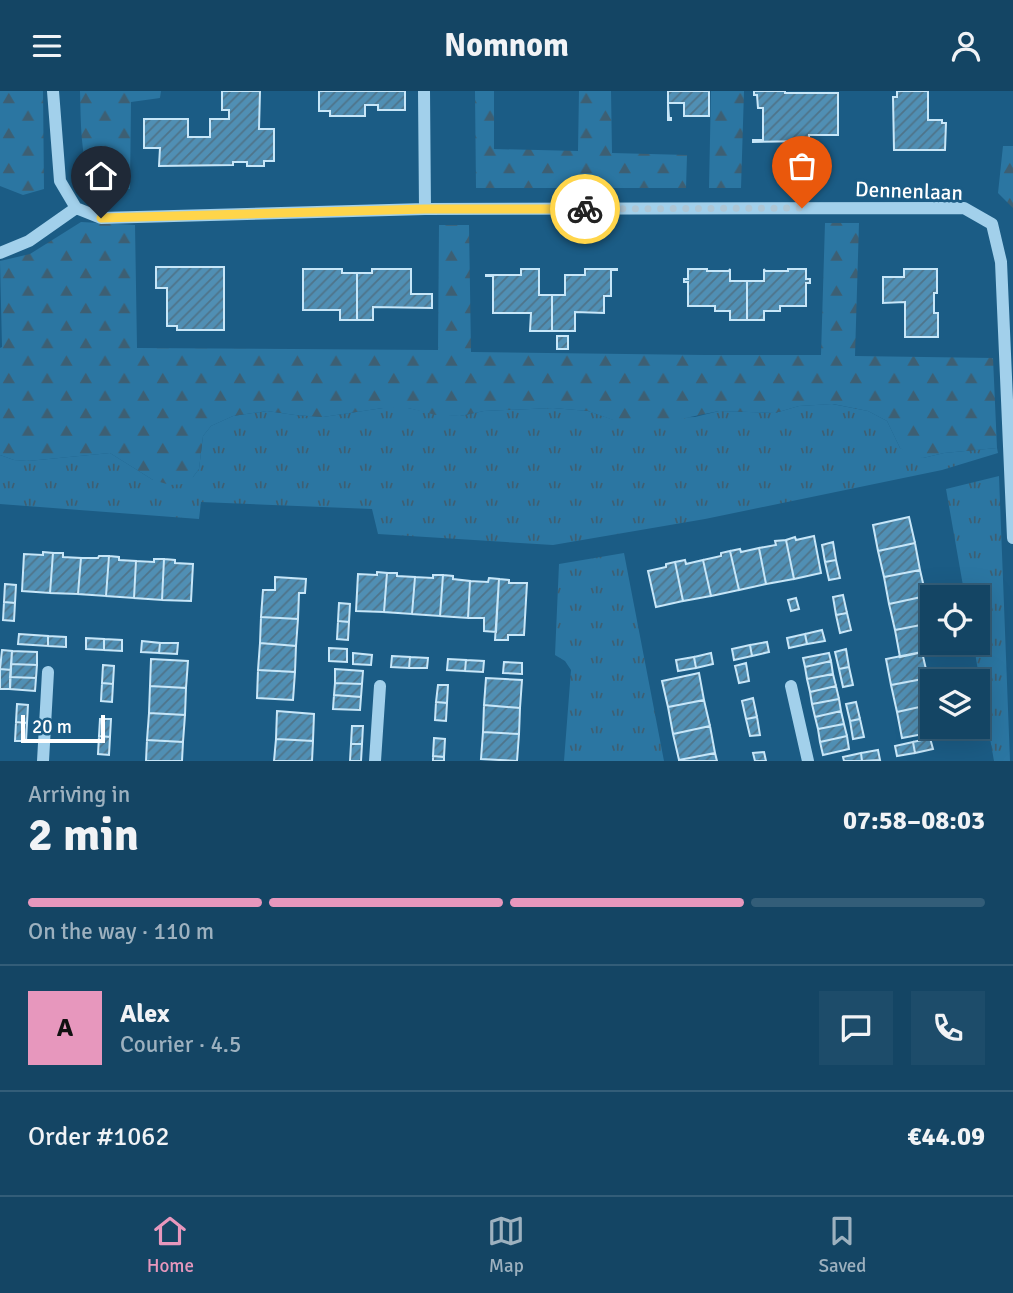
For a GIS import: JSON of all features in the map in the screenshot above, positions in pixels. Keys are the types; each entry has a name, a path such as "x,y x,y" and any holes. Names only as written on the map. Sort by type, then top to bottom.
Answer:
{"street":[{"path":"0,253 29,241 76,208 60,181 53,91"},
{"path":"424,91 425,209"},
{"name":"Dennenlaan","path":"76,208 101,218 425,209 964,208 992,224 1001,262 1013,538"},
{"path":"43,761 48,672"},
{"path":"376,761 380,687"},
{"path":"791,687 808,761"}],"green space":[{"path":"0,91 43,91 44,189 23,195 0,186"},
{"path":"80,91 161,91 160,98 131,102 130,189 103,188 91,182 83,149"},
{"path":"475,91 494,91 494,149 578,151 579,91 611,91 612,153 687,155 686,188 476,188"},
{"path":"711,91 744,91 741,188 709,188"},
{"path":"1003,146 1013,146 1013,208 998,193"},
{"path":"81,222 135,225 137,348 438,350 439,225 469,225 471,352 704,355 821,355 825,223 859,223 855,356 993,358 997,448 914,457 900,448 887,421 868,411 833,404 799,406 775,413 719,411 666,422 613,420 588,411 553,408 484,411 460,416 436,415 408,408 383,408 323,417 267,411 233,416 211,426 203,436 199,469 183,484 170,485 153,480 110,453 14,460 0,455 0,261 30,254"},
{"path":"832,404 868,411 887,421 900,448 923,458 944,453 997,448 998,453 942,470 705,519 553,545 378,534 372,509 201,502 199,519 0,504 0,455 28,461 110,453 153,480 193,477 199,469 203,436 211,426 233,416 267,411 323,417 383,408 408,408 460,416 484,411 553,408 588,411 614,420 695,417 719,411 775,413 799,406"},
{"path":"999,476 1010,761 994,761 990,738 990,669 978,669 975,655 990,655 990,585 963,585 946,489"},
{"path":"624,553 664,761 564,761 571,670 565,661 555,655 559,564"}],"building":[{"path":"222,91 260,91 259,129 274,129 274,161 264,161 264,166 247,166 247,162 233,162 233,165 159,166 160,148 144,148 144,119 188,119 188,137 210,137 210,119 229,119 229,110 222,110"},
{"path":"319,91 405,91 405,110 378,110 378,105 365,105 365,116 330,116 330,111 319,111"},
{"path":"668,91 709,91 709,116 684,116 684,103 668,103"},
{"path":"754,91 838,93 838,135 809,135 809,141 753,142 763,140 763,108 758,108"},
{"path":"897,91 928,91 928,120 942,120 942,123 946,123 945,150 894,150 893,97 897,97"},
{"path":"156,267 224,267 224,330 177,330 177,326 167,326 167,288 156,288"},
{"path":"303,269 342,269 342,273 357,273 357,320 340,320 340,310 303,310"},
{"path":"372,269 411,269 411,294 432,294 432,308 373,307 373,320 357,320 357,273 372,273"},
{"path":"521,269 539,269 539,295 552,295 552,331 530,331 531,313 493,313 493,276 486,275 521,275"},
{"path":"585,269 617,269 611,270 611,296 604,296 604,313 575,312 575,331 552,331 552,295 565,295 565,275 585,275"},
{"path":"688,269 730,269 730,281 747,281 747,320 730,320 730,311 715,311 715,306 688,306 688,282 684,282 684,279 688,279"},
{"path":"764,269 806,269 806,279 810,279 810,283 806,283 806,306 780,306 780,311 764,311 764,320 747,320 747,281 764,281"},
{"path":"904,269 937,269 934,313 938,313 938,337 905,337 905,302 883,303 883,277 904,277"},
{"path":"557,336 568,336 568,349 557,349"},
{"path":"909,517 915,543 878,551 873,525"},
{"path":"814,536 821,573 794,579 786,540"},
{"path":"786,540 794,579 766,584 759,548 776,545 775,541"},
{"path":"833,542 836,560 825,562 822,545"},
{"path":"915,543 920,570 884,577 878,551"},
{"path":"759,548 766,584 739,590 730,551 740,549 741,552"},
{"path":"730,551 739,590 711,596 703,560"},
{"path":"43,552 53,553 50,593 22,591 24,554 43,555"},
{"path":"53,553 63,553 63,557 81,558 78,594 50,593"},
{"path":"109,556 106,596 78,594 81,558"},
{"path":"109,556 119,557 119,560 136,561 134,598 106,596"},
{"path":"154,559 164,559 162,600 134,598 136,561 154,562"},
{"path":"164,559 193,564 191,601 162,600"},
{"path":"685,560 686,564 703,560 711,596 683,601 675,562"},
{"path":"836,560 840,578 829,580 825,562"},
{"path":"675,562 683,601 656,607 648,571"},
{"path":"920,570 923,585 920,585 920,597 889,604 884,577"},
{"path":"377,572 387,573 384,612 356,611 358,574 377,575"},
{"path":"387,573 415,577 412,614 384,612"},
{"path":"433,575 443,575 440,616 412,614 415,577 433,578"},
{"path":"443,575 470,581 468,618 440,616"},
{"path":"275,577 306,579 305,593 299,593 298,619 261,617 263,590 275,590"},
{"path":"489,578 499,579 496,632 484,631 484,618 468,618 470,581 488,582"},
{"path":"499,579 509,580 509,583 527,583 524,635 508,635 508,640 495,640"},
{"path":"5,584 16,585 15,603 4,602"},
{"path":"843,595 847,613 836,615 833,597"},
{"path":"920,597 920,625 895,630 889,604"},
{"path":"796,598 799,609 791,611 788,600"},
{"path":"4,602 15,603 14,621 3,620"},
{"path":"339,603 350,604 349,622 338,621"},
{"path":"847,613 851,630 840,633 836,615"},
{"path":"261,617 298,619 296,646 260,643"},
{"path":"338,621 349,622 348,640 337,639"},
{"path":"920,625 920,653 900,657 895,630"},
{"path":"822,630 825,641 807,644 805,634"},
{"path":"19,634 48,636 48,646 18,644"},
{"path":"805,634 807,644 789,648 787,638"},
{"path":"48,636 66,637 66,647 48,646"},
{"path":"86,638 104,639 104,650 86,649"},
{"path":"104,639 122,640 122,651 104,650"},
{"path":"142,641 160,643 159,653 141,652"},
{"path":"767,642 769,652 752,656 750,645"},
{"path":"160,643 178,643 177,654 159,653"},
{"path":"260,643 296,646 295,672 258,670"},
{"path":"750,645 752,656 734,660 732,649"},
{"path":"329,648 347,649 347,662 329,661"},
{"path":"846,649 849,667 839,669 835,652"},
{"path":"2,650 12,651 11,670 0,669"},
{"path":"12,651 37,652 37,665 11,664"},
{"path":"920,652 926,669 920,669 920,680 891,685 886,659"},
{"path":"353,653 372,655 371,665 353,664"},
{"path":"711,653 713,664 696,668 694,657"},
{"path":"829,653 831,661 805,667 803,658"},
{"path":"392,656 410,657 409,668 391,667"},
{"path":"410,657 428,658 427,668 409,668"},
{"path":"694,657 696,668 678,671 676,660"},
{"path":"151,659 188,661 186,688 150,686"},
{"path":"448,659 466,660 465,671 447,670"},
{"path":"466,660 484,661 483,672 465,671"},
{"path":"831,661 833,674 807,679 805,667"},
{"path":"504,662 522,663 522,674 503,673"},
{"path":"746,663 749,681 739,683 735,666"},
{"path":"11,664 37,665 36,678 10,677"},
{"path":"103,665 114,666 113,684 102,683"},
{"path":"849,667 853,685 843,687 839,669"},
{"path":"0,669 11,670 10,689 0,689"},
{"path":"335,669 363,671 362,684 335,683"},
{"path":"258,670 295,672 293,700 257,698"},
{"path":"699,673 704,700 668,707 662,681"},
{"path":"833,674 836,686 810,692 807,679"},
{"path":"10,677 36,678 35,691 10,689"},
{"path":"486,678 522,680 520,708 484,705"},
{"path":"920,680 920,707 897,712 891,685"},
{"path":"102,683 113,684 112,702 101,701"},
{"path":"335,683 362,684 361,697 334,695"},
{"path":"438,685 448,685 447,703 436,702"},
{"path":"150,686 186,688 185,715 149,713"},
{"path":"836,686 839,699 812,704 810,692"},
{"path":"334,695 361,697 360,710 333,709"},
{"path":"753,698 757,717 746,719 742,701"},
{"path":"839,699 841,711 815,717 812,704"},
{"path":"704,700 710,726 673,734 668,707"},
{"path":"436,702 447,703 446,721 435,720"},
{"path":"856,702 860,719 850,721 846,704"},
{"path":"17,704 28,705 27,723 16,722"},
{"path":"484,705 520,708 519,734 483,732"},
{"path":"920,707 920,735 902,738 897,712"},
{"path":"277,711 314,714 313,741 276,739"},
{"path":"841,711 844,724 818,729 815,717"},
{"path":"149,713 185,715 183,742 147,740"},
{"path":"757,717 760,735 750,736 746,719"},
{"path":"100,719 111,719 110,737 99,736"},
{"path":"860,719 864,737 853,739 850,721"},
{"path":"16,722 27,723 26,741 15,741"},
{"path":"844,724 847,736 820,742 818,729"},
{"path":"352,726 363,726 362,744 351,744"},
{"path":"710,726 715,753 679,760 673,734"},
{"path":"483,732 519,734 517,761 481,759"},
{"path":"99,736 110,737 109,755 98,754"},
{"path":"847,736 849,749 823,755 820,742"},
{"path":"434,738 445,739 444,757 433,756"},
{"path":"276,739 313,741 312,761 274,761"},
{"path":"930,739 933,749 915,753 913,742"},
{"path":"147,740 183,742 182,761 146,761"},
{"path":"913,742 915,753 897,756 895,746"},
{"path":"351,744 362,744 361,761 350,761"},
{"path":"878,750 880,760 862,761 861,753"},
{"path":"764,752 766,761 755,761 753,753"},
{"path":"715,753 717,761 679,761 679,760"},
{"path":"861,753 862,761 844,761 843,757"},
{"path":"433,756 444,757 444,761 433,761"}],"way so far":[{"path":"585,209 802,208"}],"route":[{"path":"101,218 425,209 585,209"}]}
